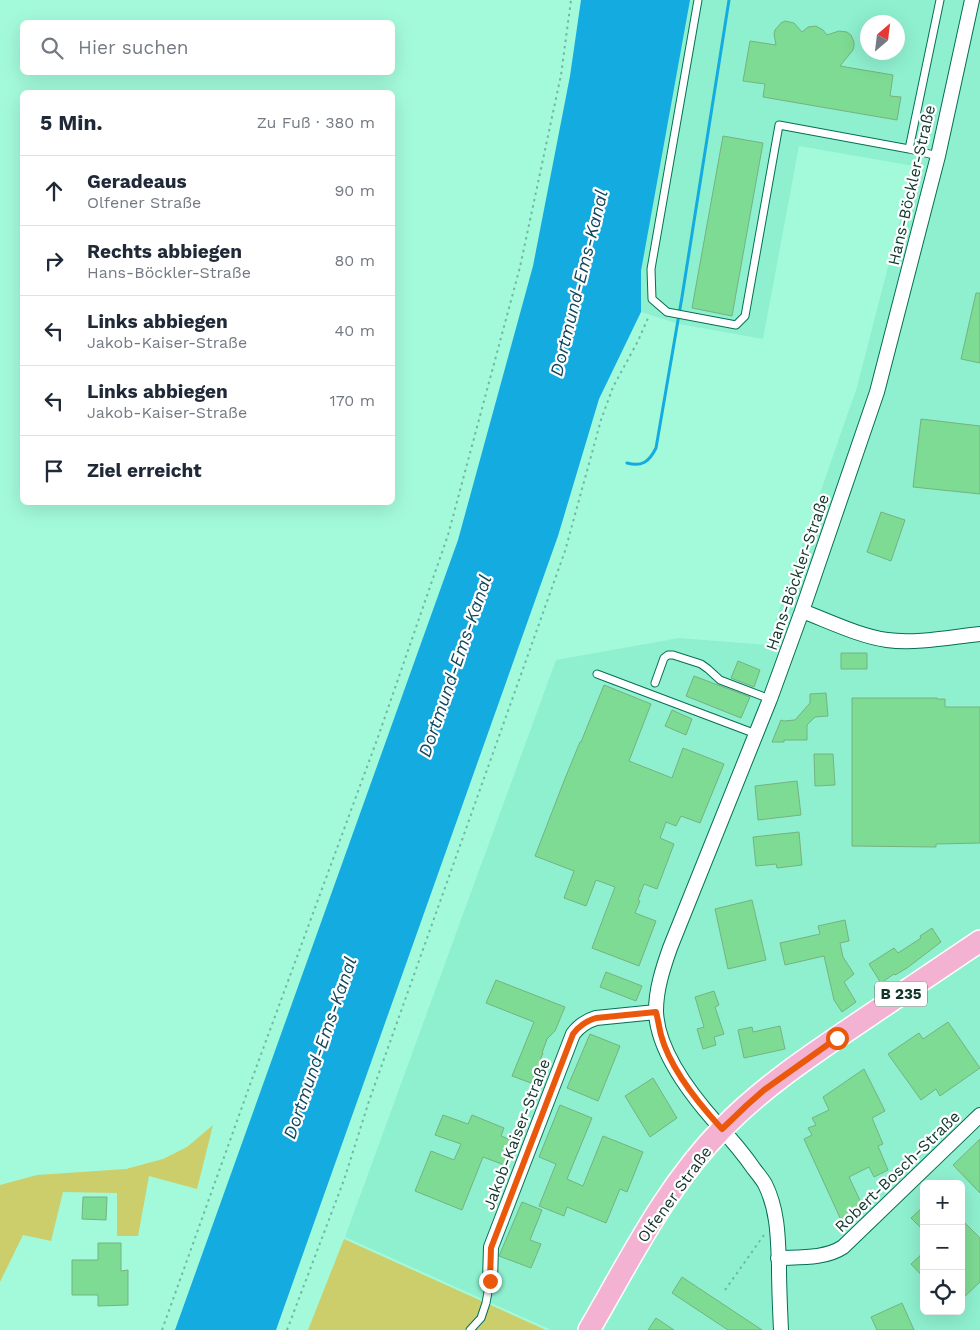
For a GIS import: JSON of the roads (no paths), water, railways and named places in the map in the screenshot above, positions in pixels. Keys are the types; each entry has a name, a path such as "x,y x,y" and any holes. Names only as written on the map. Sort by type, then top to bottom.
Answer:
{"main road":[{"name":"Olfener Straße","path":"589,1330 658,1211 689,1167 722,1129 764,1090 823,1047 980,941"}],"street":[{"name":"Hans-Böckler-Straße","path":"781,1330 776,1218 771,1199 764,1183 740,1149 691,1092 671,1060 661,1035 656,1012 658,992 670,948 770,699 877,392 938,156 972,0"},
{"path":"802,611 866,636 887,640 909,642 980,634"},
{"name":"Jakob-Kaiser-Straße","path":"490,1281 491,1248 573,1034 587,1021 596,1018 656,1012"},
{"name":"Robert-Bosch-Straße","path":"778,1258 825,1254 837,1251 843,1247 980,1116"}],"lane":[{"path":"698,0 651,270 652,299 667,312 736,324 745,316 779,125 938,156"},
{"path":"909,149 940,0"},
{"path":"654,683 664,658 673,655 701,664 720,680 770,699"},
{"path":"597,674 756,734"},
{"name":"Jakob-Kaiser-Straße","path":"470,1330 480,1318 486,1303 490,1281"}],"water":[{"name":"Dortmund-Ems-Kanal","path":"581,0 690,0 641,271 641,312 599,399 558,536 276,1330 175,1330 458,540 533,266 570,76"}],"waterway":[{"path":"627,463 641,464 651,457 656,448 729,0"}]}
